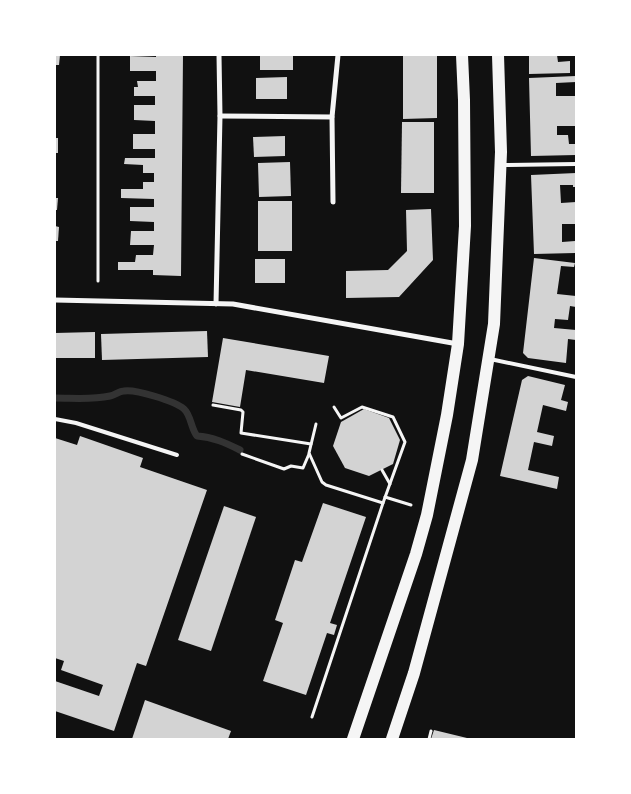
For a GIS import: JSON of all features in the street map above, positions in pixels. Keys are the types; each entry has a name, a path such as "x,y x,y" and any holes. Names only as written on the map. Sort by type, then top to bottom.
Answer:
{"main road":[{"path":"353,739 422,535 447,414 458,344 464,226 462,55"},
{"path":"392,739 414,673 472,460 489,359 494,324 501,165 498,55"}],"street":[{"path":"216,304 220,116 219,55"},
{"path":"333,202 332,118 338,55"},
{"path":"220,116 332,118"},
{"path":"55,300 233,304 458,344"}],"lane":[{"path":"501,165 576,164"},
{"path":"489,359 576,377"},
{"path":"55,419 76,423 177,456"}],"path":[{"path":"98,55 98,281"},
{"path":"213,405 243,412 241,433 311,444"},
{"path":"312,717 405,442 393,417 362,407 341,418 334,407"},
{"path":"242,454 284,469 291,466 303,468 309,453 316,424"},
{"path":"309,453 322,482 326,485 383,503"},
{"path":"382,470 390,484"},
{"path":"385,497 411,505"},
{"path":"429,739 431,731"}],"building":[{"path":"55,55 60,55 59,65 55,65"},
{"path":"156,55 183,55 181,276 153,275 153,270 118,270 118,262 135,262 136,255 153,255 154,245 130,245 131,231 154,231 154,222 130,221 130,207 154,207 154,199 121,198 121,189 143,189 143,182 154,182 154,173 143,173 143,165 124,164 125,158 155,158 155,149 133,149 133,134 155,134 155,121 134,120 134,105 155,105 155,96 134,96 134,87 138,87 137,81 156,81 156,71 130,71 130,56 156,57"},
{"path":"260,55 293,55 293,70 260,70"},
{"path":"403,55 437,55 437,118 403,119"},
{"path":"529,55 557,55 558,62 570,61 570,73 529,74"},
{"path":"576,76 576,82 556,83 556,96 576,96 576,126 557,126 557,135 568,135 569,144 576,144 576,155 531,156 529,78"},
{"path":"287,77 287,99 256,99 256,78"},
{"path":"402,122 434,122 434,193 401,193"},
{"path":"285,136 285,156 254,157 253,137"},
{"path":"55,138 58,138 58,153 55,153"},
{"path":"290,162 291,196 259,197 258,163"},
{"path":"576,173 576,187 573,187 573,185 560,185 561,203 576,202 575,224 562,224 562,242 575,241 575,253 534,254 531,175"},
{"path":"55,198 58,198 57,210 55,210"},
{"path":"258,201 292,201 292,251 258,251"},
{"path":"431,209 433,260 399,297 346,298 346,271 388,270 407,251 406,210"},
{"path":"55,226 59,227 58,241 55,241"},
{"path":"534,258 575,263 574,267 561,266 557,294 576,296 576,307 570,306 568,320 555,319 554,328 576,330 576,340 568,339 566,363 528,358 523,353"},
{"path":"255,259 285,259 285,283 255,283"},
{"path":"207,331 208,357 102,360 101,334"},
{"path":"95,332 95,358 55,358 55,333"},
{"path":"223,338 329,356 324,383 246,370 240,407 212,402"},
{"path":"528,376 565,385 561,400 568,402 566,411 543,405 537,432 554,436 552,446 534,442 528,470 559,477 557,489 500,476 522,380"},
{"path":"364,409 389,418 400,440 393,464 369,476 345,468 333,446 341,422"},
{"path":"80,436 143,458 140,467 207,490 146,666 137,663 114,731 55,711 55,681 99,696 103,685 61,670 64,661 55,658 55,438 77,445"},
{"path":"323,503 366,517 330,623 337,625 334,635 327,633 306,695 263,681 283,623 275,620 295,560 302,562"},
{"path":"224,506 256,517 211,651 178,640"},
{"path":"145,700 231,731 228,739 132,739"},
{"path":"434,730 467,738 467,739 431,739"}],"waterway":[{"path":"55,398 96,398 110,396 122,391 155,396 184,409 197,436 219,441 240,450"}]}
